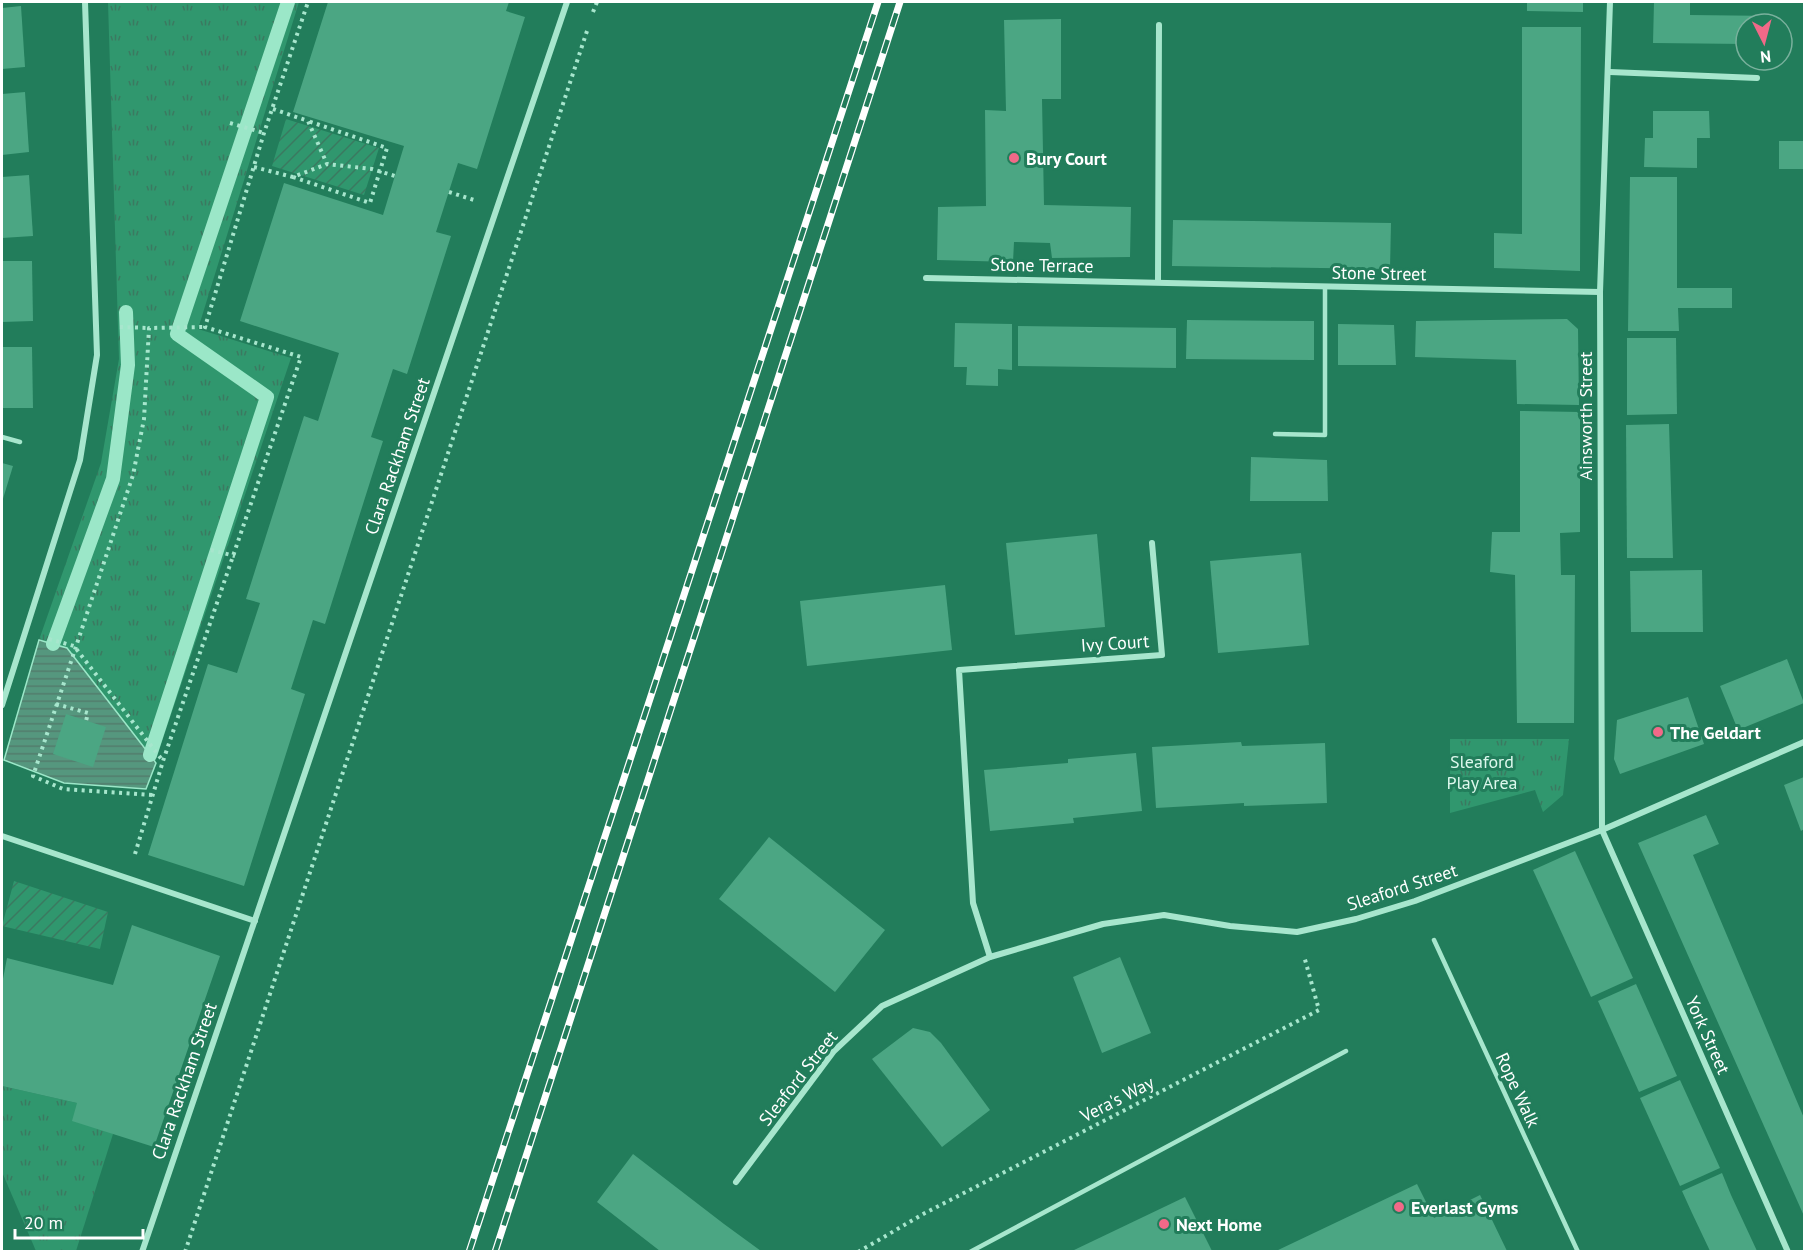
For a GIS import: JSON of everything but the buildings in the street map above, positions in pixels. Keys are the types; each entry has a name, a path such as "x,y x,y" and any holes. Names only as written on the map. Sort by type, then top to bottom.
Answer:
{"street":[{"path":"2,705 80,460 97,355 85,2"},
{"name":"Clara Rackham Street","path":"142,1251 567,2"},
{"name":"Ainsworth Street","path":"1602,830 1600,292 1610,72 1610,2"},
{"path":"1158,282 1160,25"},
{"path":"1610,72 1757,78"},
{"name":"Stone Terrace","path":"926,278 1158,282"},
{"name":"Stone Street","path":"1158,282 1325,288 1600,292"},
{"name":"Ivy Court","path":"990,957 974,903 959,670 1162,655 1152,543"},
{"name":"Sleaford Street","path":"736,1182 834,1051 882,1006 990,957 1102,924 1164,915 1230,926 1297,932 1415,901 1602,830 1804,742"},
{"name":"York Street","path":"1602,830 1788,1251"},
{"path":"2,836 255,921"}],"lane":[{"path":"1275,434 1325,435 1325,288"},
{"path":"2,437 20,442"},
{"name":"Rope Walk","path":"1434,940 1578,1251"},
{"path":"970,1251 1346,1051"}],"path":[{"path":"205,327 264,133 308,2"},
{"path":"185,1251 597,2"},
{"path":"254,167 370,203 387,147 273,110"},
{"path":"308,121 327,164"},
{"path":"230,123 264,133"},
{"path":"292,177 327,164 380,171 395,176"},
{"path":"128,879 163,761 235,556 301,357 205,327 150,328 144,419 133,475 74,646 33,776 63,789 152,795"},
{"path":"211,550 235,556"},
{"path":"74,646 163,761"},
{"path":"56,704 88,713 86,721"},
{"name":"Vera's Way","path":"858,1251 925,1213 1319,1010 1297,932"}],"green space":[{"path":"108,2 299,2 198,329 291,358 146,789 64,783 4,760 39,640 101,463 119,359"},
{"path":"286,119 379,148 364,195 272,166"},
{"name":"Sleaford Play Area","path":"1450,739 1569,739 1563,795 1543,812 1535,790 1450,813"},
{"path":"14,881 108,912 100,949 2,926"},
{"path":"2,1086 77,1103 113,1134 76,1251 36,1251 2,1172"}],"shaded area":[{"path":"39,640 67,648 156,763 146,789 64,783 4,760"}],"waterway":[{"path":"150,755 267,397 177,334 288,2"},
{"path":"53,644 113,479 128,365 126,312"}],"railway":[{"path":"469,1252 878,2"},
{"path":"495,1252 900,2"}],"place":[{"name":"Bury Court","path":"1014,158"},
{"name":"The Geldart","path":"1658,732"},
{"name":"Everlast Gyms","path":"1399,1207"},
{"name":"Next Home","path":"1164,1224"}]}
